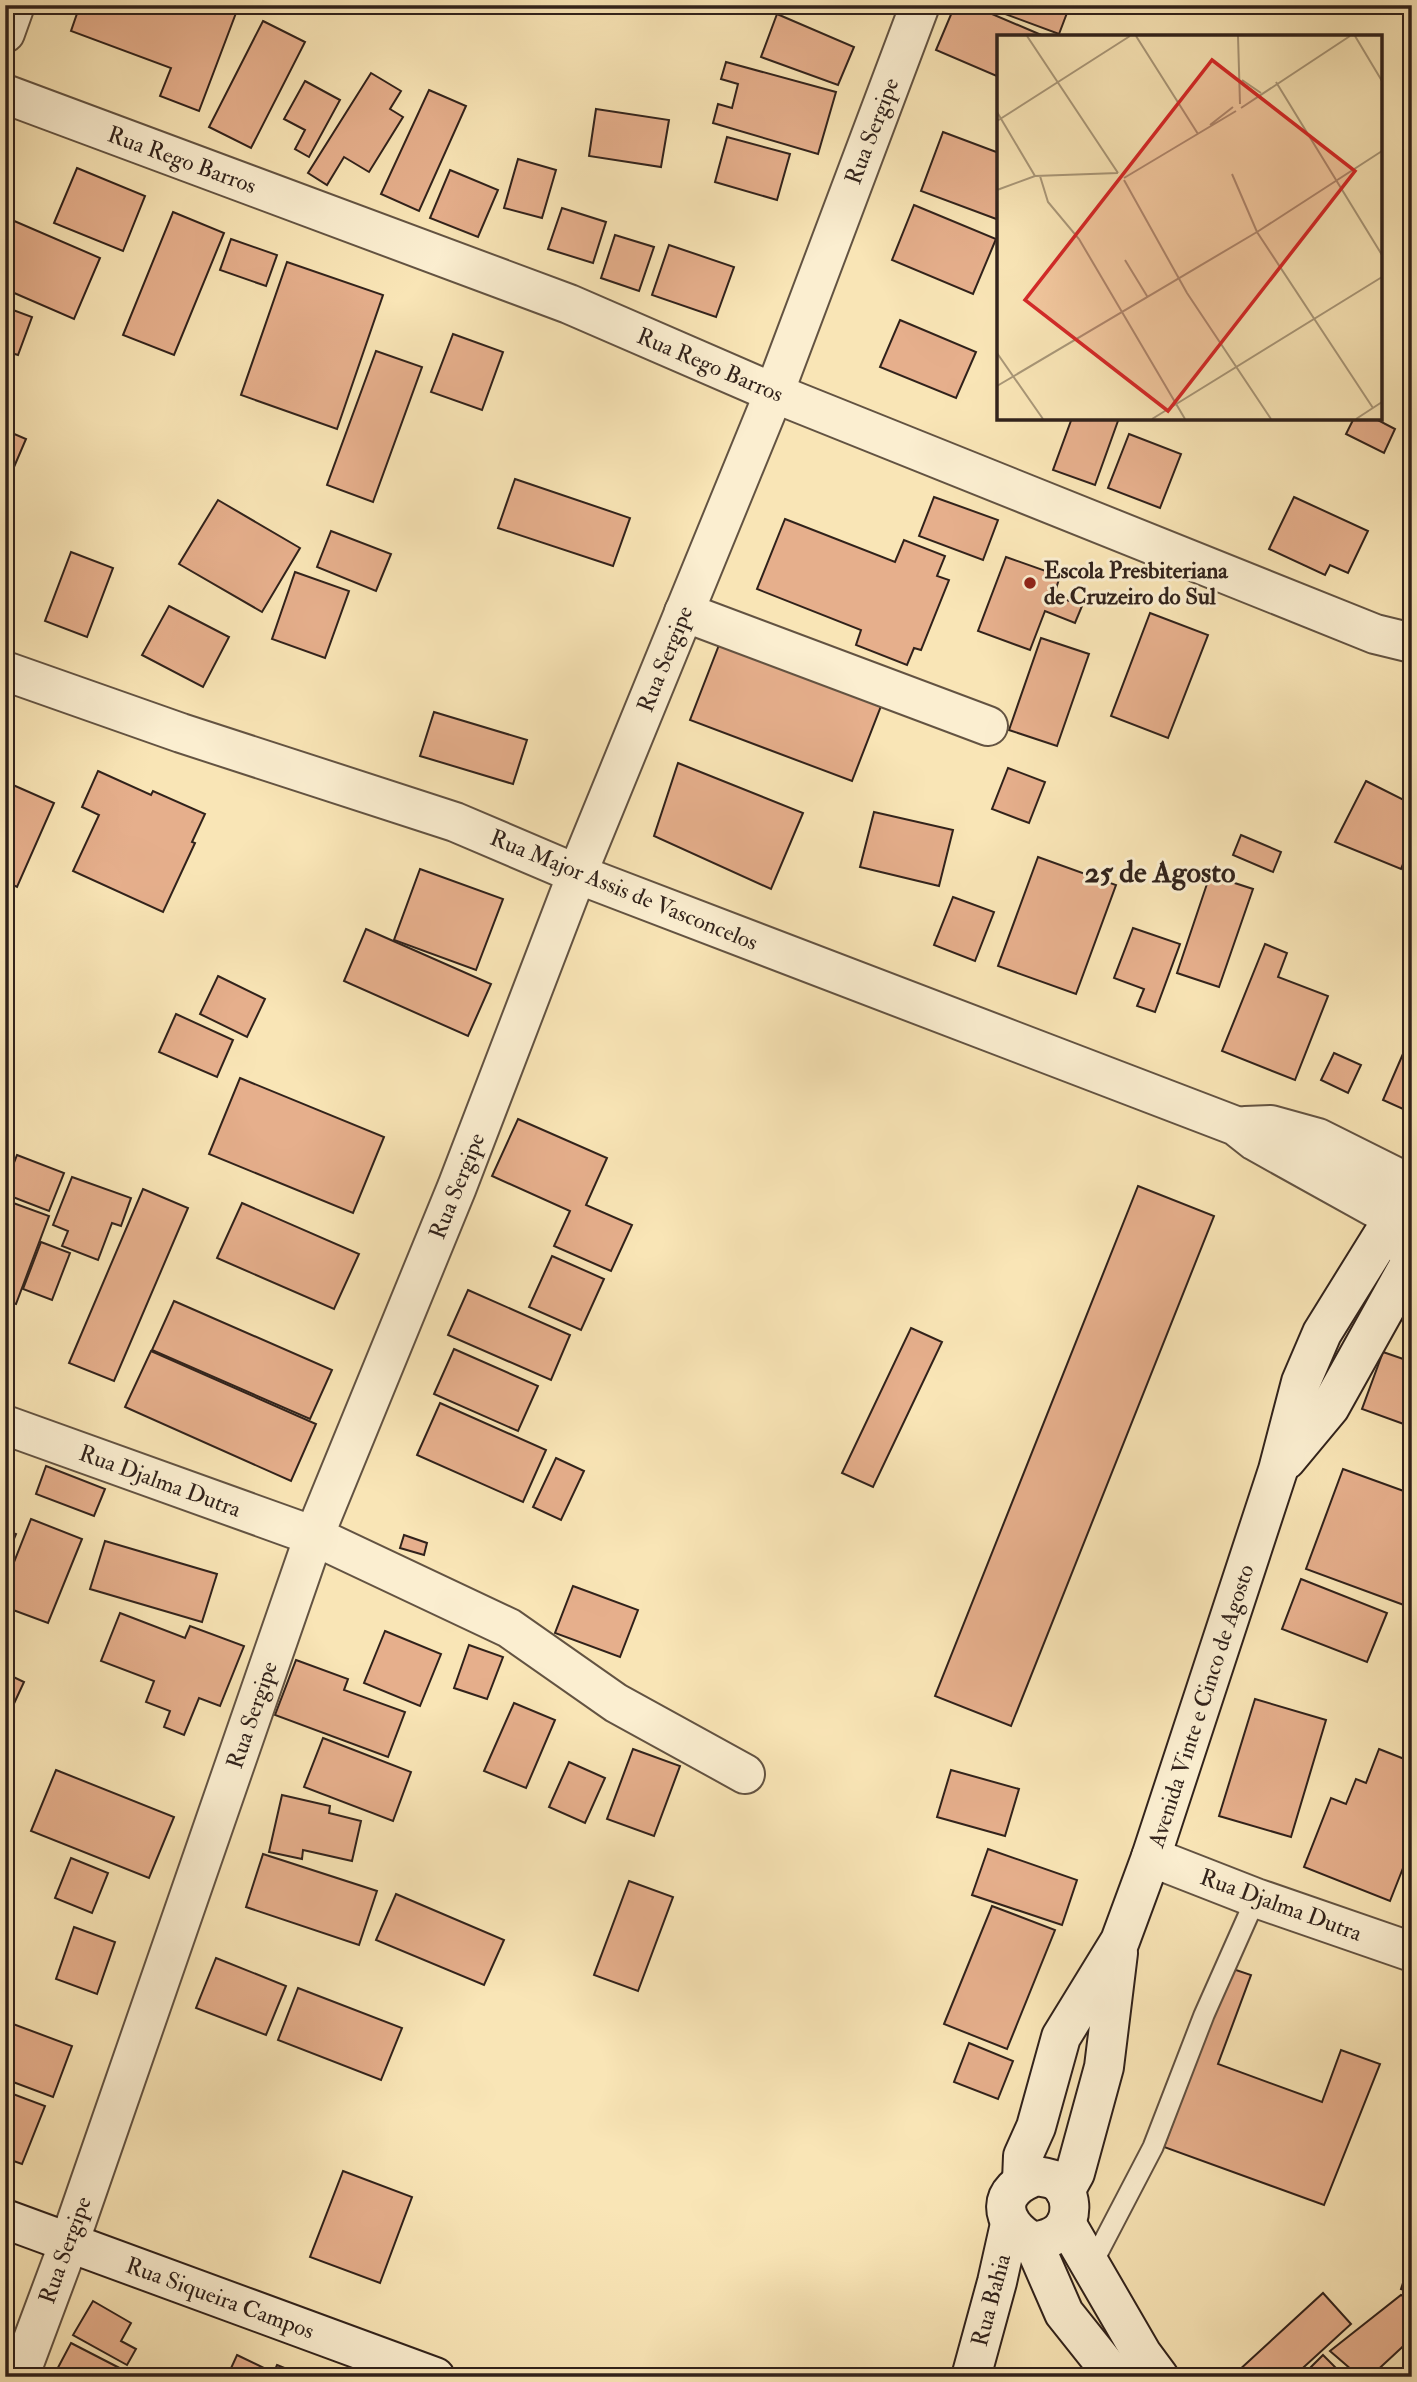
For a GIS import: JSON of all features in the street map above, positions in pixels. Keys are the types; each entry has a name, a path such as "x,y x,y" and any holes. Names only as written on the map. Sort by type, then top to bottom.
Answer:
{"street":[{"path":"5,33 15,5"},
{"name":"Rua Sergipe","path":"19,2377 69,2243 314,1536 457,1187 577,874 774,393 920,5"},
{"name":"Rua Rego Barros","path":"5,94 569,304 774,393 1375,634 1412,643"},
{"path":"684,612 988,726"},
{"name":"Rua Major Assis de Vasconcelos","path":"5,671 181,733 455,822 577,874 1236,1126 1396,1230"},
{"name":"Rua Major Assis de Vasconcelos","path":"1236,1126 1271,1125 1318,1138 1412,1185"},
{"name":"Avenida Vinte e Cinco de Agosto","path":"1021,2181 1023,2156 1036,2127 1061,2037 1120,1941 1151,1857 1278,1470 1301,1381 1322,1333 1396,1230 1390,1205 1396,1194 1412,1185"},
{"name":"Avenida Vinte e Cinco de Agosto","path":"1278,1470 1331,1407 1412,1260"},
{"name":"Rua Djalma Dutra","path":"5,1425 314,1536 509,1628 616,1703 745,1774"},
{"name":"Rua Djalma Dutra","path":"1151,1857 1256,1898 1412,1952"},
{"name":"Avenida Vinte e Cinco de Agosto","path":"1066,2207 1104,2067 1120,1941"},
{"path":"1115,2377 1064,2314 1006,2208 1010,2193 1021,2181 1037,2176 1054,2180 1091,2266 1142,2354 1159,2377"},
{"path":"1021,2233 1047,2239 1058,2233 1066,2207"},
{"name":"Rua Siqueira Campos","path":"5,2219 435,2377"},
{"name":"Rua Bahia","path":"971,2377 997,2282 1021,2233"}],"lane":[{"path":"1091,2266 1153,2147 1204,2015 1256,1898"}],"building":[{"path":"80,5 239,5 199,111 160,96 171,68 71,31"},
{"path":"955,5 971,5 1041,35 997,35 997,76 936,50"},
{"path":"981,5 1070,5 1059,34"},
{"path":"777,14 854,47 838,85 761,57"},
{"path":"263,21 305,42 251,148 209,127"},
{"path":"726,62 836,92 818,154 713,123 718,104 732,108 738,84 721,79"},
{"path":"371,73 401,91 390,109 403,117 369,172 344,157 327,185 308,173"},
{"path":"305,81 340,100 309,157 295,149 305,130 284,119"},
{"path":"429,90 466,106 419,211 381,194"},
{"path":"596,109 669,120 661,167 589,156"},
{"path":"943,132 997,152 997,219 921,191"},
{"path":"727,137 790,154 777,200 715,182"},
{"path":"518,159 556,170 542,218 504,208"},
{"path":"77,168 145,196 123,251 54,223"},
{"path":"450,170 498,190 478,237 430,218"},
{"path":"914,205 996,239 973,294 892,260"},
{"path":"562,208 606,222 593,263 548,249"},
{"path":"173,212 224,233 174,355 123,335"},
{"path":"5,217 100,258 74,319 5,289"},
{"path":"615,235 654,247 639,291 601,278"},
{"path":"231,239 277,255 266,286 220,270"},
{"path":"669,245 734,267 716,317 652,295"},
{"path":"287,262 383,295 337,429 241,395"},
{"path":"5,307 32,317 18,355 5,351"},
{"path":"900,320 976,352 956,398 880,367"},
{"path":"453,334 503,352 482,410 431,392"},
{"path":"376,351 422,367 373,502 327,485"},
{"path":"1071,420 1118,420 1095,485 1053,470"},
{"path":"1353,420 1378,420 1395,429 1384,453 1346,434"},
{"path":"5,430 26,439 5,488"},
{"path":"1129,434 1181,454 1160,508 1108,488"},
{"path":"515,479 630,518 613,566 498,528"},
{"path":"934,497 998,520 983,560 919,536"},
{"path":"1294,497 1368,531 1348,573 1330,565 1325,575 1269,549"},
{"path":"218,500 300,548 262,612 179,564"},
{"path":"785,519 895,562 904,540 945,556 937,576 949,580 921,650 914,648 907,665 856,645 861,630 757,589"},
{"path":"331,531 391,554 376,591 317,567"},
{"path":"71,552 113,568 87,637 45,621"},
{"path":"1006,557 1060,576 1054,595 1082,606 1075,623 1045,611 1030,650 978,631"},
{"path":"295,572 349,591 325,658 272,639"},
{"path":"169,606 229,637 203,687 142,655"},
{"path":"1150,613 1208,635 1168,738 1111,716"},
{"path":"1041,638 1089,654 1057,746 1009,730"},
{"path":"719,645 881,706 852,781 690,720"},
{"path":"434,712 527,740 513,784 420,756"},
{"path":"678,763 803,813 771,889 654,836"},
{"path":"1008,768 1045,782 1029,823 992,809"},
{"path":"98,771 151,795 153,791 205,814 192,842 195,843 163,912 73,871 99,815 82,807"},
{"path":"1366,781 1412,804 1412,841 1401,869 1335,842"},
{"path":"13,785 54,803 17,887 5,881 5,801"},
{"path":"874,812 953,830 939,886 860,867"},
{"path":"1241,835 1281,852 1273,872 1233,855"},
{"path":"1038,857 1116,885 1076,994 998,966"},
{"path":"420,869 503,899 476,970 394,940"},
{"path":"1210,875 1253,889 1219,987 1177,973"},
{"path":"953,897 994,912 975,961 934,945"},
{"path":"1133,928 1180,944 1155,1012 1137,1006 1144,989 1114,978"},
{"path":"366,929 491,984 468,1036 344,981"},
{"path":"1265,944 1287,953 1278,977 1328,996 1295,1080 1222,1051"},
{"path":"218,976 265,999 247,1037 200,1014"},
{"path":"176,1014 233,1040 217,1077 159,1052"},
{"path":"1412,1033 1412,1113 1383,1100"},
{"path":"1334,1053 1361,1065 1348,1093 1321,1080"},
{"path":"240,1078 384,1137 353,1213 209,1154"},
{"path":"518,1119 607,1158 586,1205 632,1225 611,1271 554,1246 570,1211 492,1176"},
{"path":"17,1155 64,1173 49,1211 5,1194 5,1186"},
{"path":"72,1177 131,1198 121,1226 112,1223 98,1260 62,1246 68,1231 53,1225"},
{"path":"1138,1186 1214,1216 1011,1726 935,1696"},
{"path":"143,1189 188,1208 114,1381 69,1363"},
{"path":"5,1200 49,1216 16,1304 5,1300"},
{"path":"242,1203 359,1254 334,1309 217,1258"},
{"path":"41,1242 70,1253 52,1300 23,1289"},
{"path":"552,1256 604,1279 581,1330 529,1307"},
{"path":"468,1290 570,1335 551,1380 448,1335"},
{"path":"174,1301 332,1370 310,1419 152,1350"},
{"path":"911,1328 942,1342 873,1487 842,1473"},
{"path":"454,1349 538,1386 518,1431 434,1394"},
{"path":"151,1351 316,1424 291,1481 125,1407"},
{"path":"1383,1352 1412,1362 1412,1427 1362,1409"},
{"path":"440,1403 546,1450 523,1502 417,1455"},
{"path":"556,1458 584,1471 561,1520 533,1507"},
{"path":"46,1466 105,1489 94,1516 36,1494"},
{"path":"1343,1469 1412,1494 1412,1608 1306,1569"},
{"path":"31,1519 82,1539 48,1623 5,1607 5,1585"},
{"path":"5,1530 16,1534 5,1560"},
{"path":"404,1535 427,1543 424,1555 400,1548"},
{"path":"105,1541 217,1574 202,1622 90,1589"},
{"path":"1301,1579 1387,1613 1367,1662 1282,1629"},
{"path":"573,1586 638,1610 620,1657 555,1633"},
{"path":"120,1613 185,1638 190,1626 244,1646 220,1706 199,1698 184,1735 164,1727 170,1711 146,1702 154,1681 101,1661"},
{"path":"385,1631 441,1654 420,1706 364,1683"},
{"path":"469,1645 503,1657 487,1699 454,1688"},
{"path":"296,1660 348,1679 344,1690 405,1712 388,1757 275,1715"},
{"path":"5,1673 24,1682 5,1723"},
{"path":"1255,1699 1326,1720 1291,1837 1219,1816"},
{"path":"514,1703 555,1720 526,1788 484,1771"},
{"path":"323,1738 411,1772 393,1821 304,1787"},
{"path":"633,1749 680,1766 654,1836 607,1819"},
{"path":"1379,1749 1412,1762 1412,1858 1407,1858 1390,1901 1304,1867 1331,1798 1346,1804 1356,1779 1366,1783"},
{"path":"569,1762 605,1778 585,1823 549,1807"},
{"path":"56,1770 174,1817 149,1878 31,1831"},
{"path":"951,1770 1019,1789 1005,1836 937,1817"},
{"path":"282,1795 330,1806 329,1813 361,1821 352,1861 303,1850 302,1859 269,1852"},
{"path":"988,1849 1077,1880 1062,1925 972,1895"},
{"path":"263,1854 377,1891 359,1945 246,1907"},
{"path":"71,1858 108,1873 92,1913 55,1898"},
{"path":"629,1881 673,1897 638,1991 594,1975"},
{"path":"396,1894 504,1940 484,1985 376,1940"},
{"path":"992,1906 1055,1930 1007,2049 944,2024"},
{"path":"74,1927 115,1942 97,1994 56,1979"},
{"path":"216,1958 286,1986 266,2035 196,2008"},
{"path":"1230,1968 1251,1975 1218,2064 1322,2102 1341,2050 1380,2064 1324,2205 1164,2147"},
{"path":"298,1988 402,2028 381,2080 278,2040"},
{"path":"5,2021 72,2046 53,2097 5,2079"},
{"path":"969,2043 1013,2061 998,2099 954,2082"},
{"path":"5,2091 45,2106 22,2164 5,2158"},
{"path":"343,2171 412,2197 380,2283 310,2257"},
{"path":"1410,2262 1412,2263 1412,2292 1401,2289"},
{"path":"1323,2293 1351,2324 1293,2377 1242,2377 1237,2372"},
{"path":"1401,2295 1412,2300 1412,2338 1370,2377 1360,2377 1330,2351"},
{"path":"93,2301 131,2323 121,2341 136,2349 127,2365 73,2335"},
{"path":"71,2343 137,2377 53,2377"},
{"path":"237,2355 266,2369 262,2377 227,2377"},
{"path":"1323,2355 1343,2375 1301,2377"},
{"path":"277,2365 307,2377 272,2377"}],"place":[{"name":"Escola Presbiteriana de Cruzeiro do Sul","path":"1030,583"}],"district":[{"name":"25 de Agosto","path":"1160,872"}]}
